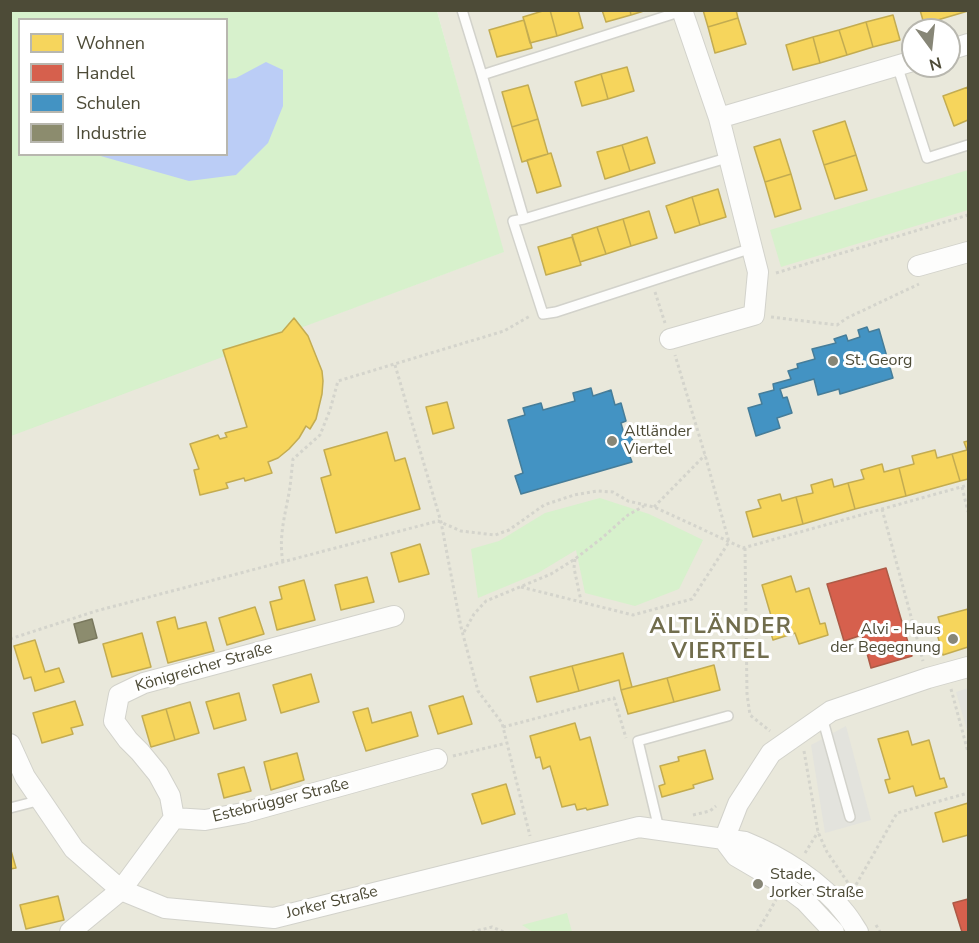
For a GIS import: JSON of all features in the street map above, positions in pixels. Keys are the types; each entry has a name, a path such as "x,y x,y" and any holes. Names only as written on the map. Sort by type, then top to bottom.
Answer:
{"street":[{"path":"670,339 754,315 758,272 719,118 682,11"},
{"path":"719,118 901,64"},
{"path":"918,266 969,252"},
{"name":"Königreicher Straße","path":"174,819 170,796 158,774 114,722 119,695 144,683 394,616"},
{"path":"834,933 806,901 777,880 736,856 724,840 738,804 771,753 831,711 969,667"},
{"name":"Jorker Straße","path":"10,744 25,777 75,849 121,890 165,908 274,918 639,827 745,842 760,848 795,868 867,928"},
{"name":"Estebrügger Straße","path":"174,819 205,820 243,813 437,759"},
{"path":"70,933 121,890 174,819"}],"lane":[{"path":"462,10 524,219"},
{"path":"482,75 682,11"},
{"path":"908,78 927,158 969,145"},
{"path":"730,157 513,221 543,314 556,312 752,248"},
{"path":"659,829 638,741 728,716"},
{"path":"822,717 849,818"},
{"path":"10,808 41,800"}],"path":[{"path":"757,278 969,215"},
{"path":"754,315 837,325 847,318 922,283 918,266"},
{"path":"521,587 633,615 692,599 729,542 652,280"},
{"path":"284,561 281,550 282,528 293,459 320,435 338,381 504,331 530,316 543,314"},
{"path":"395,365 441,522 463,634 478,691 501,723 534,852"},
{"path":"654,507 705,455"},
{"path":"10,639 96,611 438,521 460,531 495,535 509,530 544,505 574,495 597,491 613,492 628,501 654,507 745,548 969,485"},
{"path":"962,487 969,512"},
{"path":"463,634 474,614 486,602 551,574 575,559 628,515 645,505"},
{"path":"882,509 937,676 969,752"},
{"path":"745,548 747,694 750,716 785,743"},
{"path":"575,559 574,568 581,601"},
{"path":"502,727 614,698 626,740 638,741"},
{"path":"801,732 818,832 827,852 865,907"},
{"path":"437,759 507,743"},
{"path":"853,890 897,813 969,794"},
{"path":"692,816 710,811 716,806"},
{"path":"800,860 818,832"},
{"path":"757,933 780,893"},
{"path":"472,933 492,927 504,933"},
{"path":"867,928 880,933"}],"shaded area":[{"path":"437,11 968,11 968,932 11,932 11,435 503,252"},
{"path":"968,688 968,734 956,692"},
{"path":"846,726 871,820 825,833 811,745"}],"green space":[{"path":"11,11 437,11 504,252 11,436"},
{"path":"968,170 968,210 781,267 770,230"},
{"path":"600,498 649,514 703,540 679,589 635,606 585,593 576,550 538,573 478,598 471,549 499,541 545,513"},
{"path":"567,913 572,932 533,932 522,925"}],"water":[{"path":"266,62 283,70 283,106 268,143 236,175 189,181 101,156 228,156 228,79 236,78"}],"building: Wohnen":[{"path":"550,10 557,36 530,43 523,17"},
{"path":"550,10 578,10 583,28 557,36"},
{"path":"602,10 630,10 631,15 606,22"},
{"path":"630,10 647,10 631,15"},
{"path":"703,10 736,10 738,18 708,27"},
{"path":"920,10 968,10 944,18 922,18"},
{"path":"893,15 900,40 873,47 866,22"},
{"path":"738,18 746,44 715,53 708,27"},
{"path":"524,20 532,48 497,57 489,30"},
{"path":"866,22 873,47 847,55 839,30"},
{"path":"839,30 847,55 820,63 813,37"},
{"path":"813,37 820,63 793,70 786,45"},
{"path":"627,67 634,91 608,99 601,74"},
{"path":"601,74 608,99 582,106 575,82"},
{"path":"528,85 538,119 512,127 502,92"},
{"path":"968,87 968,120 954,126 943,96"},
{"path":"538,119 548,154 522,162 512,127"},
{"path":"845,121 856,155 824,165 813,131"},
{"path":"647,137 655,163 630,171 622,145"},
{"path":"780,139 791,174 765,182 754,147"},
{"path":"622,145 630,171 605,179 597,152"},
{"path":"551,153 561,186 537,193 527,160"},
{"path":"856,155 867,190 835,199 824,165"},
{"path":"791,174 801,209 775,217 765,182"},
{"path":"718,189 726,217 700,225 692,197"},
{"path":"692,197 700,225 675,233 666,206"},
{"path":"649,211 657,238 631,246 623,219"},
{"path":"623,219 631,246 606,254 597,227"},
{"path":"597,227 606,254 580,262 572,235"},
{"path":"572,237 581,265 546,275 538,247"},
{"path":"294,318 308,336 322,371 322,394 316,419 310,429 306,426 289,449 278,458 268,462 272,473 245,481 244,478 226,483 228,488 200,495 194,470 199,469 190,444 218,435 220,439 227,437 225,433 247,427 223,350 282,332"},
{"path":"447,402 454,428 433,434 426,407"},
{"path":"387,432 395,461 405,458 420,509 336,533 321,478 331,475 324,450"},
{"path":"968,441 968,479 960,481 952,454 967,450 964,442"},
{"path":"935,450 937,458 952,454 960,481 906,496 899,468 914,464 912,456"},
{"path":"882,464 884,472 899,468 906,496 855,509 848,483 864,479 861,470"},
{"path":"832,479 834,487 848,483 855,509 803,524 796,497 813,493 811,485"},
{"path":"780,494 782,501 796,497 803,524 753,537 746,512 761,508 758,500"},
{"path":"420,544 429,574 399,582 391,553"},
{"path":"791,576 796,592 809,588 820,624 825,623 828,635 799,644 795,633 773,640 769,627 774,626 762,585"},
{"path":"367,577 374,602 341,610 335,585"},
{"path":"304,580 315,620 277,630 270,602 282,599 279,587"},
{"path":"255,607 264,634 227,645 219,618"},
{"name":"Alvi - Haus der Begegnung","path":"968,609 968,647 943,655 936,630 941,628 938,617"},
{"path":"175,617 178,629 206,622 214,651 168,663 157,622"},
{"path":"142,633 151,667 112,677 103,644"},
{"path":"35,640 45,672 59,668 64,682 35,691 31,677 24,679 14,646"},
{"path":"623,653 632,687 621,690 619,680 579,691 572,666"},
{"path":"714,665 720,690 674,702 667,678"},
{"path":"572,666 579,691 537,702 530,677"},
{"path":"311,674 319,702 281,713 273,685"},
{"path":"667,678 674,702 628,714 621,690"},
{"path":"239,693 246,720 214,729 206,702"},
{"path":"463,696 472,724 438,734 429,706"},
{"path":"75,701 83,725 71,728 73,734 42,743 33,713"},
{"path":"190,702 199,733 175,740 166,709"},
{"path":"368,708 372,723 411,712 418,736 366,751 353,712"},
{"path":"166,709 175,740 151,747 142,716"},
{"path":"575,723 580,740 590,737 608,805 587,810 586,808 577,810 575,804 562,807 550,766 543,769 540,757 536,758 530,736"},
{"path":"908,731 912,745 929,740 940,779 944,778 947,787 916,796 913,786 889,793 885,780 890,779 878,739"},
{"path":"705,750 713,779 693,785 694,788 662,797 659,786 665,784 660,766 679,761 678,757"},
{"path":"297,753 304,780 271,790 264,762"},
{"path":"244,767 251,791 224,798 218,774"},
{"path":"506,784 515,814 482,824 472,794"},
{"path":"968,803 968,835 943,842 935,813"},
{"path":"10,847 16,868 10,869"},
{"path":"58,896 64,920 26,929 20,905"}],"building: Handel":[{"path":"886,568 912,656 871,668 862,635 844,641 827,584"},
{"path":"968,899 968,932 962,932 953,903"}],"building: Schulen":[{"path":"867,327 869,332 879,329 893,378 840,394 839,389 818,395 814,379 780,389 783,398 787,397 792,413 777,418 780,428 756,436 748,408 762,404 759,394 774,390 773,384 791,379 788,371 798,368 797,364 815,359 812,349 836,343 834,339 846,335 848,341 860,337 858,330"},
{"path":"591,388 593,396 611,390 615,405 621,403 626,421 621,423 624,434 630,432 636,452 629,454 632,462 521,494 515,476 523,473 508,420 525,415 523,408 541,403 543,410 575,401 573,393"}],"building: Industrie":[{"path":"92,619 97,638 79,643 74,624"}],"place":[{"name":"St. Georg","path":"833,361"},
{"name":"Altländer Viertel","path":"612,441"},
{"name":"Alvi - Haus der Begegnung","path":"953,639"},
{"name":"Stade, Jorker Straße","path":"758,884"}],"district":[{"name":"ALTLÄNDER VIERTEL","path":"721,640"}]}
